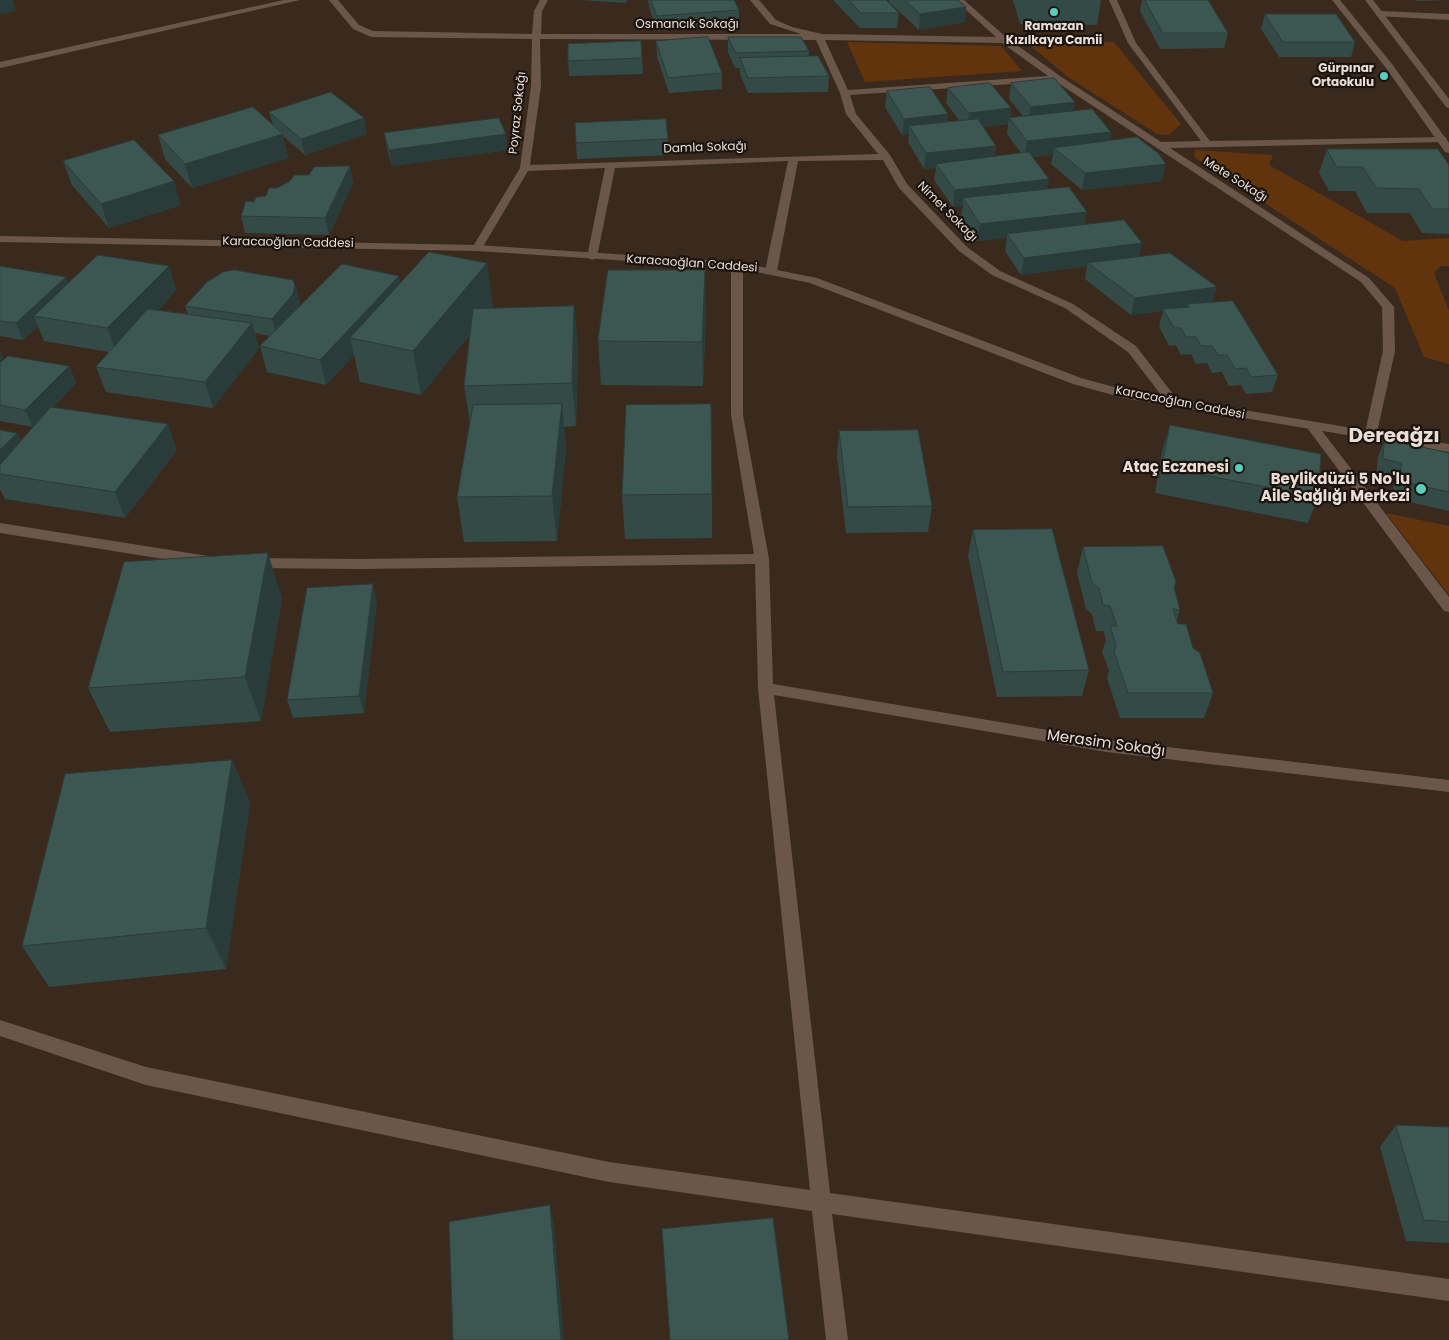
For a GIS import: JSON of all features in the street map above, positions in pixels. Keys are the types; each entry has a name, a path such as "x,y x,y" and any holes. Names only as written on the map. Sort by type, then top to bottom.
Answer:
{"street":[{"path":"0,64 296,0"},
{"name":"Osmancık Sokağı","path":"333,0 356,27 370,34 536,38 819,36 1004,40"},
{"name":"Poyraz Sokağı","path":"477,248 525,168 536,86 538,11 544,0"},
{"path":"754,0 773,22 789,29 819,36"},
{"name":"Mete Sokağı","path":"959,0 1004,40 1057,78 1365,280 1388,307 1389,351 1370,436"},
{"path":"1114,0 1132,43 1207,143"},
{"path":"1336,0 1449,150"},
{"path":"1369,0 1449,105"},
{"path":"1380,14 1449,17"},
{"name":"Nimet Sokağı","path":"819,36 845,93 851,114 886,157 903,186 963,249 996,273 1069,306 1132,349 1172,401"},
{"path":"845,93 1057,78"},
{"path":"1157,145 1442,139"},
{"name":"Damla Sokağı","path":"525,168 794,158 886,157"},
{"path":"770,271 794,158"},
{"path":"592,257 611,164"},
{"name":"Karacaoğlan Caddesi","path":"0,239 350,244 477,248 737,265 813,280 1078,381 1128,395 1449,448"},
{"path":"737,265 737,415 762,558 766,688 776,764 820,1202 837,1340"},
{"path":"1312,426 1449,607"},
{"path":"0,528 230,563 359,564 762,558"},
{"name":"Merasim Sokağı","path":"766,688 1107,746 1449,786"},
{"path":"0,1028 146,1076 609,1172 1449,1290"}],"shaded area":[{"path":"1025,41 1114,42 1181,124 1169,135 1157,134 1068,77"},
{"path":"847,42 1001,46 1022,71 865,82"},
{"path":"1195,150 1273,155 1269,165 1403,241 1449,238 1449,266 1441,266 1434,273 1449,311 1449,364 1424,357 1395,288 1194,157"},
{"path":"1386,513 1449,526 1449,595"}],"building":[{"path":"651,0 734,0 739,10 657,16"},
{"path":"849,0 886,0 899,13 861,13"},
{"path":"905,0 958,0 966,7 920,14"},
{"path":"1145,0 1208,0 1228,33 1163,33"},
{"path":"1265,14 1336,14 1355,42 1283,42"},
{"path":"708,37 722,73 668,78 656,41"},
{"path":"728,37 801,37 809,51 736,53"},
{"path":"641,41 642,58 568,61 568,44"},
{"path":"818,56 829,76 748,78 740,58"},
{"path":"1054,78 1075,102 1031,107 1011,83"},
{"path":"990,83 1011,108 969,113 948,88"},
{"path":"930,87 948,114 904,119 887,91"},
{"path":"331,92 364,118 301,139 269,112"},
{"path":"253,107 283,134 185,164 158,135"},
{"path":"1092,109 1111,132 1027,141 1009,118"},
{"path":"499,118 506,134 389,150 384,133"},
{"path":"666,119 668,139 576,143 575,123"},
{"path":"978,119 996,146 926,153 909,126"},
{"path":"1137,137 1158,153 1166,164 1085,173 1054,148"},
{"path":"134,140 174,181 101,204 63,161"},
{"path":"1327,149 1438,149 1449,165 1449,209 1432,209 1419,189 1376,188 1363,167 1337,167"},
{"path":"1029,152 1049,179 955,190 936,164"},
{"path":"350,166 325,218 241,216 246,201 254,202 256,197 266,196 269,188 277,188 290,181 294,175 309,175 314,167"},
{"path":"1069,187 1087,212 980,224 963,198"},
{"path":"1124,220 1142,243 1024,258 1007,234"},
{"path":"429,252 487,263 413,351 350,338"},
{"path":"1170,253 1217,287 1135,298 1088,263"},
{"path":"98,255 169,266 107,328 34,316"},
{"path":"342,264 399,276 320,360 260,346"},
{"path":"0,266 66,277 16,323 0,321"},
{"path":"235,270 293,280 295,285 293,294 272,319 185,306 207,282 223,272"},
{"path":"608,270 705,270 702,342 598,341"},
{"path":"1233,301 1278,375 1251,377 1246,368 1235,369 1227,355 1218,355 1212,346 1201,346 1196,337 1186,337 1181,328 1174,328 1163,309 1190,307 1188,304"},
{"path":"574,306 572,383 464,386 473,309"},
{"path":"148,309 252,323 205,382 96,367"},
{"path":"8,356 69,366 25,410 0,405 0,363"},
{"path":"562,404 552,496 457,497 473,405"},
{"path":"711,404 712,494 622,495 626,405"},
{"path":"51,407 168,424 115,492 0,474 0,465"},
{"path":"1170,425 1321,454 1318,497 1162,467"},
{"path":"0,430 17,433 0,450"},
{"path":"918,430 932,506 848,507 839,431"},
{"path":"1385,439 1449,453 1449,492 1400,481 1401,463 1383,459"},
{"path":"1052,529 1089,670 1003,672 973,530"},
{"path":"1163,546 1176,582 1174,587 1180,610 1173,609 1178,624 1186,624 1193,648 1200,653 1213,693 1128,693 1114,652 1116,645 1110,626 1117,626 1110,606 1103,605 1099,588 1092,583 1083,547"},
{"path":"268,553 245,677 88,688 124,562"},
{"path":"373,584 359,696 287,700 307,588"},
{"path":"232,760 206,928 22,946 65,774"},
{"path":"1396,1125 1449,1127 1449,1222 1424,1220"},
{"path":"550,1205 561,1340 453,1340 449,1222"},
{"path":"773,1218 789,1340 670,1340 662,1229"}],"place":[{"name":"Ramazan Kızılkaya Camii","path":"1054,12"},
{"name":"Gürpınar Ortaokulu","path":"1384,76"},
{"name":"Ataç Eczanesi","path":"1239,468"},
{"name":"Beylikdüzü 5 No'lu Aile Sağlığı Merkezi","path":"1421,489"}],"district":[{"name":"Dereağzı","path":"1394,437"}]}
